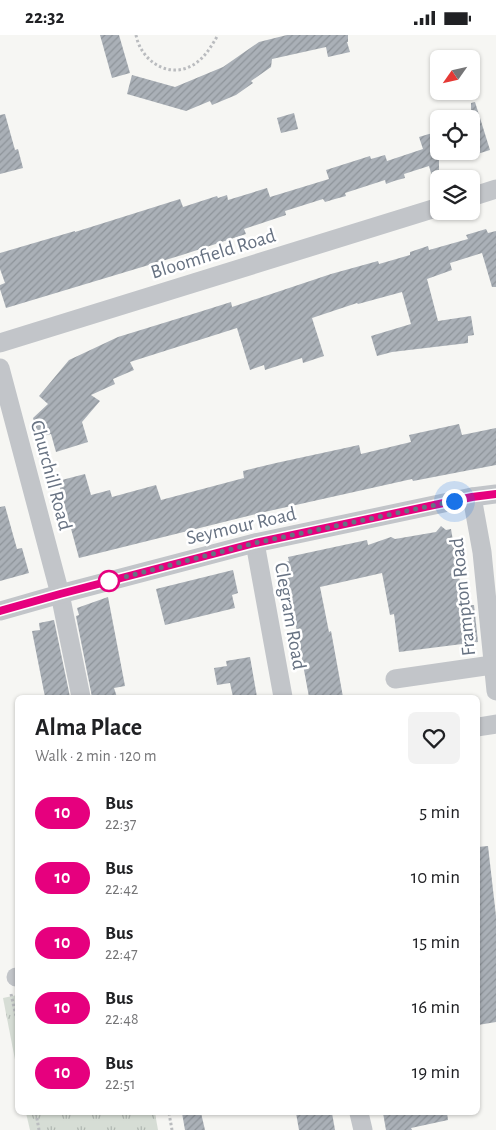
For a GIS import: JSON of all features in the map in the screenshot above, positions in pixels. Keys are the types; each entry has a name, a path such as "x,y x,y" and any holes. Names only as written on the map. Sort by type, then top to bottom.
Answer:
{"street":[{"path":"480,194 496,189"},
{"name":"Bloomfield Road","path":"0,343 430,210"},
{"name":"Churchill Road","path":"0,368 60,594 82,695"},
{"name":"Seymour Road","path":"0,611 255,543 472,497 496,494"},
{"name":"Frampton Road","path":"472,497 492,606 492,665 496,691"},
{"name":"Clegram Road","path":"255,543 283,695"},
{"path":"395,679 492,665"},
{"path":"480,727 496,724"},
{"path":"359,1115 362,1130"}],"path":[{"path":"136,35 140,48 149,61 167,69 177,70 186,68 203,57 218,35"},
{"path":"15,979 9,985 15,1012"},
{"path":"36,1115 39,1130"},
{"path":"169,1115 172,1130"}],"green space":[{"path":"15,996 15,1060 3,998"},
{"path":"26,1115 155,1115 158,1130 30,1130"}],"building":[{"path":"100,35 119,35 130,73 112,78"},
{"path":"287,35 348,35 347,42 350,52 328,57 326,47 272,59 271,67 251,81 253,83 236,95 212,105 210,101 186,111 127,94 132,75 175,87 223,67 259,42"},
{"path":"475,102 478,110 471,110 471,103"},
{"path":"294,113 298,129 281,133 277,118"},
{"path":"5,114 15,150 18,149 23,168 0,174 0,115"},
{"path":"480,118 490,150 480,153"},
{"path":"430,134 430,160 439,160 439,170 430,170 429,166 404,174 405,178 386,184 385,180 345,193 346,196 325,202 323,199 285,211 286,215 244,229 246,234 6,308 0,289 0,285 5,283 0,269 0,253 180,199 183,207 217,196 218,198 227,195 228,200 267,188 270,197 329,179 326,170 370,156 371,159 385,155 387,161 423,149 419,137"},
{"path":"486,229 488,233 496,231 496,287 492,287 482,253 450,263 452,270 427,279 438,321 471,316 474,335 468,336 468,343 392,352 377,356 371,336 411,324 402,292 357,303 312,318 324,356 303,363 302,358 265,370 264,365 250,370 237,328 130,362 134,370 113,379 115,384 91,395 100,401 82,422 88,442 56,452 51,434 39,437 33,418 48,404 39,396 69,360 118,337 231,302 232,307 331,274 378,261 379,264 410,255 410,252 428,246 429,250 468,239 466,235"},
{"path":"459,424 462,435 496,428 496,465 413,481 412,479 260,513 79,558 58,481 85,474 91,495 110,490 112,497 156,485 161,500 244,478 243,471 359,445 361,454 411,442 409,435"},
{"path":"5,506 17,549 22,548 29,573 0,581 0,507"},
{"path":"441,526 446,530 451,529 464,606 474,605 478,642 399,652 394,614 390,615 382,573 320,587 329,632 331,631 343,695 309,695 284,562 289,561 288,557 367,540 368,545 391,537 395,539 436,532"},
{"path":"233,570 238,593 232,595 235,608 165,625 156,589"},
{"path":"108,597 125,686 114,688 116,695 92,695 76,616 79,615 77,608"},
{"path":"54,620 70,695 45,695 32,631 40,630 39,623"},
{"path":"250,657 257,695 233,695 230,683 217,685 214,668 227,666 226,661"},
{"path":"488,846 496,916 496,1022 480,1025 480,847"},
{"path":"182,1115 201,1115 205,1130 185,1130"},
{"path":"296,1115 332,1115 335,1130 299,1130"},
{"path":"383,1115 447,1115 448,1120 411,1128 412,1130 386,1130"}],"bus line":[{"name":"10","path":"0,611 255,543 472,497 496,494"}],"route":[{"path":"109,581 255,543 454,501"}]}
